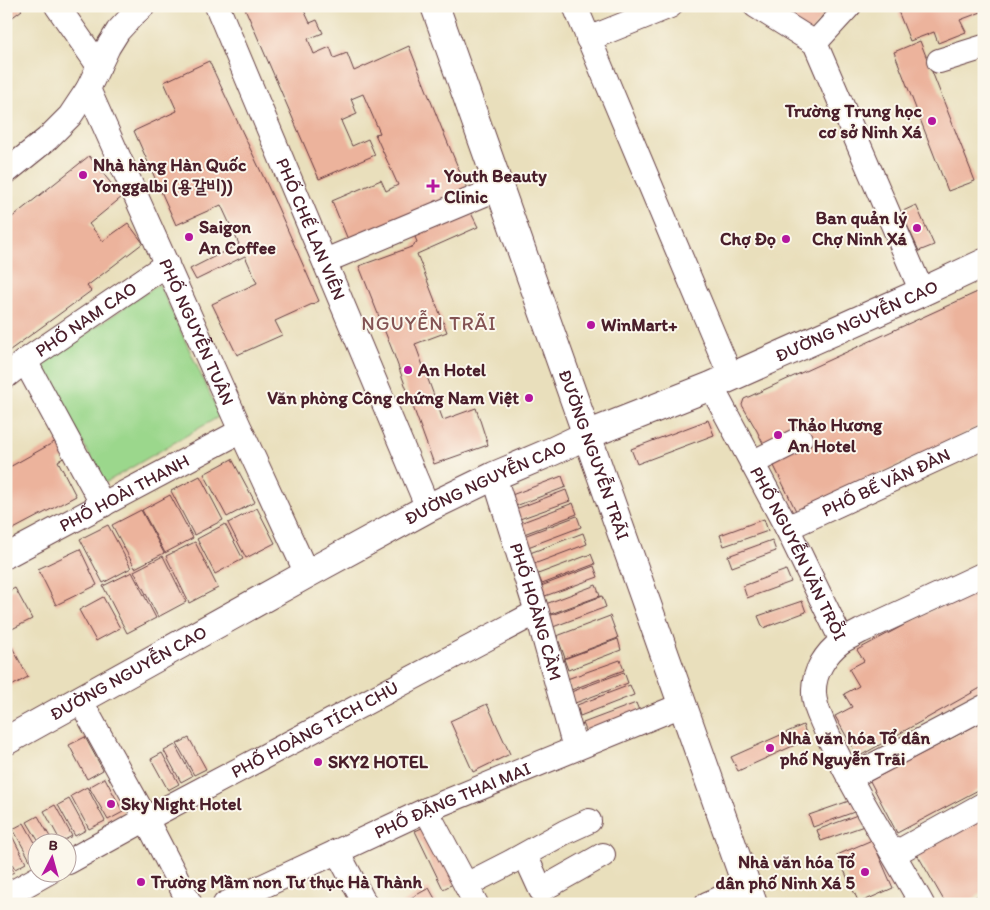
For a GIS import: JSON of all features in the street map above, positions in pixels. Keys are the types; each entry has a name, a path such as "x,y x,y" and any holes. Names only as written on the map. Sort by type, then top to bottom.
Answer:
{"main road":[{"name":"ĐƯỜNG NGUYỄN TRÃI","path":"435,6 750,895"},
{"name":"ĐƯỜNG NGUYỄN CAO","path":"6,741 428,508 587,434 721,382 984,263"}],"street":[{"path":"57,6 99,66"},
{"path":"6,172 48,139 70,116 88,88 118,31 143,6"},
{"name":"PHỐ CHẾ LAN VIÊN","path":"217,6 428,508"},
{"name":"PHỐ NGUYỄN VĂN TRỖI","path":"574,6 752,463 787,528 842,641 827,655 816,676 813,691 817,710 838,757 922,904"},
{"path":"588,39 670,6"},
{"path":"756,6 815,43 922,292"},
{"path":"815,43 849,6"},
{"path":"939,61 984,47"},
{"name":"PHỐ NGUYỄN TUÂN","path":"88,88 307,574"},
{"path":"325,261 499,188"},
{"name":"PHỐ NAM CAO","path":"6,376 166,264"},
{"path":"25,361 103,505"},
{"name":"PHỐ HOÀI THANH","path":"6,556 241,431"},
{"name":"PHỐ BẾ VĂN ĐÀN","path":"787,528 984,438"},
{"path":"752,463 800,439"},
{"name":"PHỐ HOÀNG CẦM","path":"494,476 537,612 575,748"},
{"path":"842,641 984,574"},
{"name":"PHỐ HOÀNG TÍCH CHÙ","path":"78,856 537,612"},
{"path":"80,700 146,819 190,904"},
{"name":"PHỐ ĐẶNG THAI MAI","path":"225,904 426,810 682,705"},
{"path":"850,778 984,707"},
{"path":"894,854 984,804"},
{"path":"426,810 471,894 525,855 565,832 589,822"},
{"path":"338,851 365,904"},
{"path":"525,855 541,890 603,855"},
{"path":"6,896 31,882"},
{"path":"707,904 750,895"}],"green space":[{"path":"159,284 220,416 105,483 40,365"}],"building":[{"path":"6,6 18,6 22,10 6,22"},
{"path":"244,6 302,6 310,23 317,20 323,33 308,39 314,54 330,47 334,58 347,53 354,71 409,46 470,196 351,247 332,201 381,180 386,191 398,185 375,134 380,133 363,94 351,99 357,114 341,121 352,146 368,139 375,155 319,179"},
{"path":"770,6 830,6 808,35"},
{"path":"896,6 984,6 984,11 960,20 966,32 938,43 934,32 910,41"},
{"path":"920,41 975,181 948,191 894,52"},
{"path":"209,61 319,301 275,321 282,335 237,355 212,304 257,283 245,256 196,280 190,269 239,244 221,205 176,225 134,131 177,111 164,82"},
{"path":"89,156 122,197 89,224 103,241 128,223 143,243 87,286 91,291 6,353 6,222"},
{"path":"467,205 478,227 417,254 447,332 415,344 443,420 476,408 488,445 434,464 359,266 414,246 417,242 412,229"},
{"name":"Ban quản lý Chợ Ninh Xá","path":"916,205 934,245 919,251 901,212"},
{"path":"984,289 984,424 797,513 757,431 742,405 744,399"},
{"path":"708,420 714,435 637,464 631,449"},
{"path":"58,440 67,456 58,461 76,496 6,533 6,476 9,474 6,469"},
{"path":"232,459 255,502 227,517 204,474"},
{"path":"200,476 223,520 194,535 171,491"},
{"path":"562,476 566,487 513,507 509,496"},
{"path":"566,490 570,501 517,520 513,510"},
{"path":"170,495 193,538 165,553 142,510"},
{"path":"573,503 577,514 524,534 520,523"},
{"path":"257,508 275,543 246,558 228,523"},
{"path":"141,510 164,553 135,568 112,525"},
{"path":"577,516 581,527 528,547 524,536"},
{"path":"764,519 768,531 724,546 720,535"},
{"path":"225,524 243,559 215,574 197,539"},
{"path":"108,525 131,568 103,583 80,539"},
{"path":"583,533 587,544 534,564 530,553"},
{"path":"772,540 776,551 732,567 728,556"},
{"path":"195,542 218,588 189,603 166,556"},
{"path":"80,549 97,585 56,605 38,569"},
{"path":"591,554 595,564 542,584 538,574"},
{"path":"163,556 186,602 158,617 134,571"},
{"path":"594,566 598,577 545,596 541,586"},
{"path":"786,570 791,582 747,598 743,586"},
{"path":"132,572 156,618 127,633 103,586"},
{"path":"596,585 600,596 548,615 543,605"},
{"path":"984,585 984,686 858,757 835,716 852,707 844,694 859,686 849,669 864,661 857,650 953,599"},
{"path":"15,588 32,619 8,631 6,628 6,593"},
{"path":"602,596 606,607 553,627 549,616"},
{"path":"103,597 120,628 96,641 79,610"},
{"path":"802,601 806,612 763,628 758,616"},
{"path":"610,616 618,638 565,658 557,636"},
{"path":"618,639 621,650 568,670 564,659"},
{"path":"12,647 28,677 6,689 6,650"},
{"path":"620,660 624,670 571,690 567,679"},
{"path":"624,672 628,683 575,703 571,692"},
{"path":"630,685 634,695 580,716 577,705"},
{"path":"636,703 640,713 587,733 583,723"},
{"path":"487,704 510,754 473,772 450,721"},
{"path":"984,721 984,787 897,833 870,781"},
{"name":"Nhà văn hóa Tổ dân phố Nguyễn Trãi","path":"803,725 808,739 738,771 731,757"},
{"path":"85,737 103,770 87,779 69,745"},
{"path":"189,738 206,769 194,775 177,744"},
{"path":"175,745 192,776 181,782 164,751"},
{"path":"162,753 179,784 168,790 151,759"},
{"path":"105,778 123,812 108,820 89,787"},
{"path":"87,787 105,821 89,829 71,796"},
{"path":"69,799 86,830 78,834 78,832 73,832 58,805"},
{"path":"852,800 857,811 813,827 809,815"},
{"path":"55,805 70,832 56,832 44,811"},
{"path":"860,814 864,826 821,841 817,830"},
{"path":"38,816 47,832 33,832 27,822"},
{"path":"984,817 984,892 964,904 946,904 917,854"},
{"path":"24,823 29,832 28,856 13,829"},
{"path":"429,825 457,882 443,889 415,831"},
{"path":"10,832 26,863 15,869 6,853 6,834"},
{"name":"Nhà văn hóa Tổ dân phố Ninh Xá 5","path":"872,840 893,888 859,903 837,855"},
{"path":"6,858 14,872 6,876"},
{"path":"429,888 438,904 400,904"},
{"path":"269,896 273,904 254,904"}],"place":[{"name":"Trường Trung học cơ sở Ninh Xá","path":"932,121"},
{"name":"Nhà hàng Hàn Quốc Yonggalbi (용갈비))","path":"83,175"},
{"name":"Youth Beauty Clinic","path":"433,186"},
{"name":"Ban quản lý Chợ Ninh Xá","path":"917,228"},
{"name":"Saigon An Coffee","path":"189,237"},
{"name":"Chợ Đọ","path":"786,239"},
{"name":"WinMart+","path":"591,325"},
{"name":"An Hotel","path":"408,370"},
{"name":"Văn phòng Công chứng Nam Việt","path":"529,398"},
{"name":"Thảo Hương An Hotel","path":"778,435"},
{"name":"Nhà văn hóa Tổ dân phố Nguyễn Trãi","path":"770,748"},
{"name":"SKY2 HOTEL","path":"318,762"},
{"name":"Sky Night Hotel","path":"111,804"},
{"name":"Nhà văn hóa Tổ dân phố Ninh Xá 5","path":"865,872"},
{"name":"Trường Mầm non Tư thục Hà Thành","path":"141,882"}],"district":[{"name":"NGUYỄN TRÃI","path":"429,323"}]}
